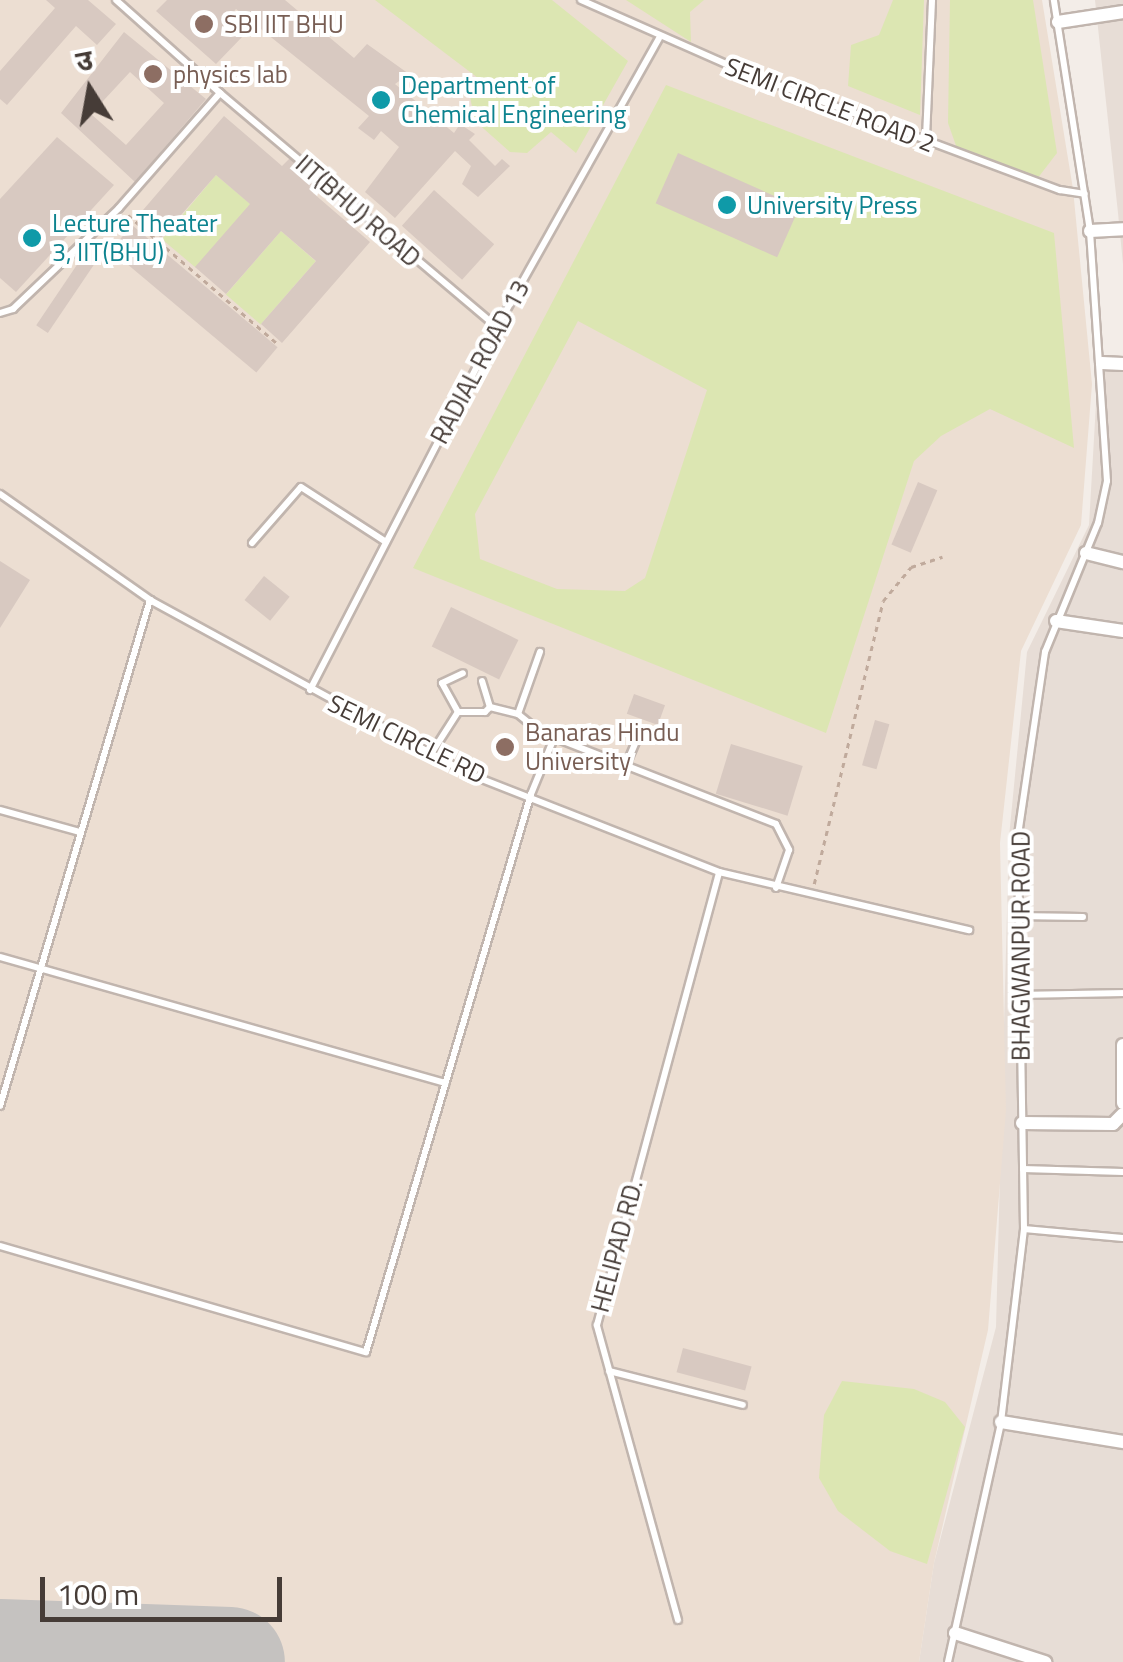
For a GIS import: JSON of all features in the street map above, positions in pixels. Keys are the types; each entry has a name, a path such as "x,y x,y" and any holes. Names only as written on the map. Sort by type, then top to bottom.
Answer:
{"street":[{"path":"1058,22 1123,12"},
{"path":"1090,230 1123,229"},
{"path":"1102,363 1123,364"},
{"path":"1086,554 1123,562"},
{"path":"1056,621 1123,632"},
{"path":"1123,1045 1123,1103"},
{"path":"1022,1122 1113,1124 1123,1114"},
{"path":"1001,1422 1123,1442"},
{"path":"955,1633 1044,1662"}],"lane":[{"name":"IIT(BHU) ROAD","path":"116,0 497,328"},
{"name":"SEMI CIRCLE ROAD 2","path":"581,0 658,38 1060,190 1085,194"},
{"path":"926,138 932,0"},
{"name":"BHAGWANPUR ROAD","path":"948,1662 1001,1422 1024,1229 1016,916 1018,834 1045,652 1086,554 1107,481 1090,230 1054,0"},
{"name":"RADIAL ROAD 13","path":"310,690 497,328 658,38"},
{"path":"0,313 14,309 120,208 220,93"},
{"path":"252,543 301,487 386,542"},
{"name":"SEMI CIRCLE RD","path":"0,494 150,600 431,754 719,872 810,897 969,930"},
{"path":"0,1106 150,600"},
{"path":"518,714 540,652"},
{"path":"458,712 442,683 463,673"},
{"path":"482,682 490,707"},
{"path":"431,754 458,712 490,707 518,714 554,738 776,824 789,850 776,888"},
{"path":"626,766 641,730"},
{"path":"0,1246 366,1352 532,794 554,738"},
{"path":"0,810 80,832"},
{"name":"HELIPAD RD.","path":"678,1620 607,1371 598,1312 719,872"},
{"path":"1016,916 1083,917"},
{"path":"0,957 447,1083"},
{"path":"1020,995 1123,993"},
{"path":"1022,1169 1123,1172"},
{"path":"1024,1229 1123,1238"},
{"path":"607,1371 743,1405"}],"path":[{"path":"120,208 278,344"},
{"path":"810,897 883,601 911,567 942,557"}],"shaded area":[{"name":"Banaras Hindu University","path":"0,0 1042,0 1073,189 1092,384 1081,525 1021,651 1000,843 1006,1110 988,1330 934,1563 919,1662 0,1662"},
{"path":"1095,0 1123,0 1123,264 1118,213"},
{"path":"1098,369 1123,369 1123,1662 919,1662 934,1563 996,1327 1009,837 1027,652 1089,525"}],"green space":[{"path":"375,0 552,0 628,61 576,153 551,132 527,153 510,152 475,121 469,92 478,78"},
{"path":"626,0 704,0 690,12 691,42"},
{"path":"893,0 924,0 920,115 848,86 851,45 879,35"},
{"path":"950,0 1033,0 1057,153 1037,179 960,157 948,123"},
{"path":"666,85 1054,233 1074,448 990,409 941,436 914,461 826,733 413,568","holes":["578,321 707,390 645,578 625,591 557,589 480,559 475,514"]},
{"path":"216,175 250,204 196,268 162,239"},
{"path":"281,231 316,261 261,325 226,294"},
{"path":"842,1381 914,1389 945,1402 965,1427 927,1564 890,1551 838,1511 819,1478 824,1415"}],"building":[{"path":"46,0 88,0 116,24 97,45 76,26 7,105 0,99 0,71 55,8"},
{"name":"Department of Chemical Engineering","path":"167,0 285,0 354,58 367,44 409,74 395,84 454,133 460,124 475,134 469,140 495,166 502,159 510,166 478,197 462,184 471,166 455,151 395,218 365,192 399,147 381,131 374,140 358,128 369,116 236,9 228,19 244,35 216,64 156,11"},
{"path":"124,32 206,99 135,182 61,113","holes":["130,72 164,103 126,145 91,114"]},
{"path":"224,116 282,166 292,156 323,183 313,193 370,242 282,343 261,324 316,261 281,231 226,294 195,267 250,204 216,175 161,238 137,217"},
{"name":"Lecture Theater 3, IIT(BHU)","path":"57,137 114,185 16,292 0,278 0,199"},
{"name":"University Press","path":"678,153 800,207 777,257 656,203"},
{"path":"434,190 494,244 462,280 402,226"},
{"path":"132,225 278,347 256,372 111,250"},
{"path":"91,244 103,252 48,333 36,325"},
{"path":"918,482 937,490 911,553 891,545"},
{"path":"0,561 30,580 0,628"},
{"path":"264,576 290,597 270,621 244,600"},
{"path":"451,607 518,640 499,679 432,647"},
{"path":"634,694 665,705 658,725 627,714"},
{"path":"875,720 889,724 876,769 862,765"},
{"path":"731,744 803,766 788,816 716,794"},
{"path":"683,1348 752,1366 745,1391 677,1372"}],"runway":[{"path":"0,1654 230,1662"}],"place":[{"name":"SBI IIT BHU","path":"204,24"},
{"name":"physics lab","path":"153,74"},
{"name":"Department of Chemical Engineering","path":"381,100"},
{"name":"University Press","path":"727,205"},
{"name":"Lecture Theater 3, IIT(BHU)","path":"32,238"},
{"name":"Banaras Hindu University","path":"505,747"}]}
